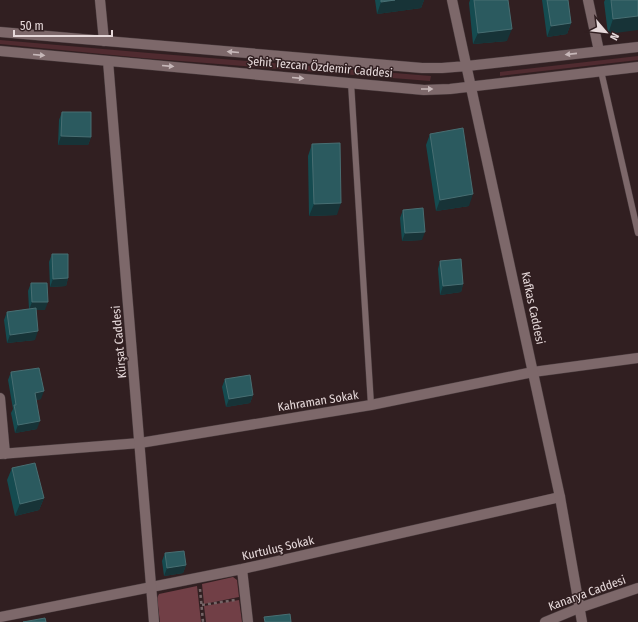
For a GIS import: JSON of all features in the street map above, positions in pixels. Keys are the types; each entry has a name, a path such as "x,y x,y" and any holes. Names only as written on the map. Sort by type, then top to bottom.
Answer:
{"street":[{"path":"100,0 104,41"},
{"name":"Kafkas Caddesi","path":"452,0 560,497 582,622"},
{"path":"588,0 599,51"},
{"name":"Şehit Tezcan Özdemir Caddesi","path":"0,32 422,68 467,66 638,47"},
{"name":"Şehit Tezcan Özdemir Caddesi","path":"0,51 424,90 638,67"},
{"name":"Kürşat Caddesi","path":"108,60 154,622"},
{"name":"Kahraman Sokak","path":"2,454 140,444 371,405 533,372 638,358"},
{"path":"0,398 2,454"},
{"name":"Kurtuluş Sokak","path":"0,617 150,586 242,569 560,497"},
{"path":"242,569 248,622"},
{"name":"Kanarya Caddesi","path":"545,622 579,608 638,588"}],"lane":[{"path":"601,71 635,206 638,232"},
{"path":"351,83 371,405"}],"path":[{"path":"199,577 203,622"},
{"path":"202,605 245,598"}],"shaded area":[{"path":"0,40 431,76 430,81 143,58 0,44"},
{"path":"638,56 638,60 500,76 500,72"},
{"path":"233,577 237,580 239,597 204,604 202,584"},
{"path":"197,586 201,622 160,622 157,598 159,594"},
{"path":"239,600 242,622 206,622 204,606"}],"building":[{"path":"381,0 395,0 381,2"},
{"path":"474,0 508,0 512,29 478,33"},
{"path":"547,0 568,0 571,23 551,26"},
{"path":"611,0 638,0 638,16 613,19"},
{"path":"62,112 91,112 91,137 61,136"},
{"path":"463,128 473,194 440,200 430,134"},
{"path":"340,143 341,203 314,204 312,144"},
{"path":"423,208 425,232 405,233 403,210"},
{"path":"52,254 68,254 68,278 53,279"},
{"path":"461,259 463,284 443,286 440,261"},
{"path":"31,283 47,283 48,302 32,302"},
{"path":"36,308 38,331 10,335 7,312"},
{"path":"39,368 44,391 35,393 40,421 18,425 14,405 16,405 11,372"},
{"path":"250,375 253,395 229,399 225,379"},
{"path":"35,463 44,498 20,504 12,468"},
{"path":"184,551 186,565 167,568 165,553"},
{"path":"290,614 291,622 265,622 264,617"},
{"path":"45,618 46,622 23,622"}]}
